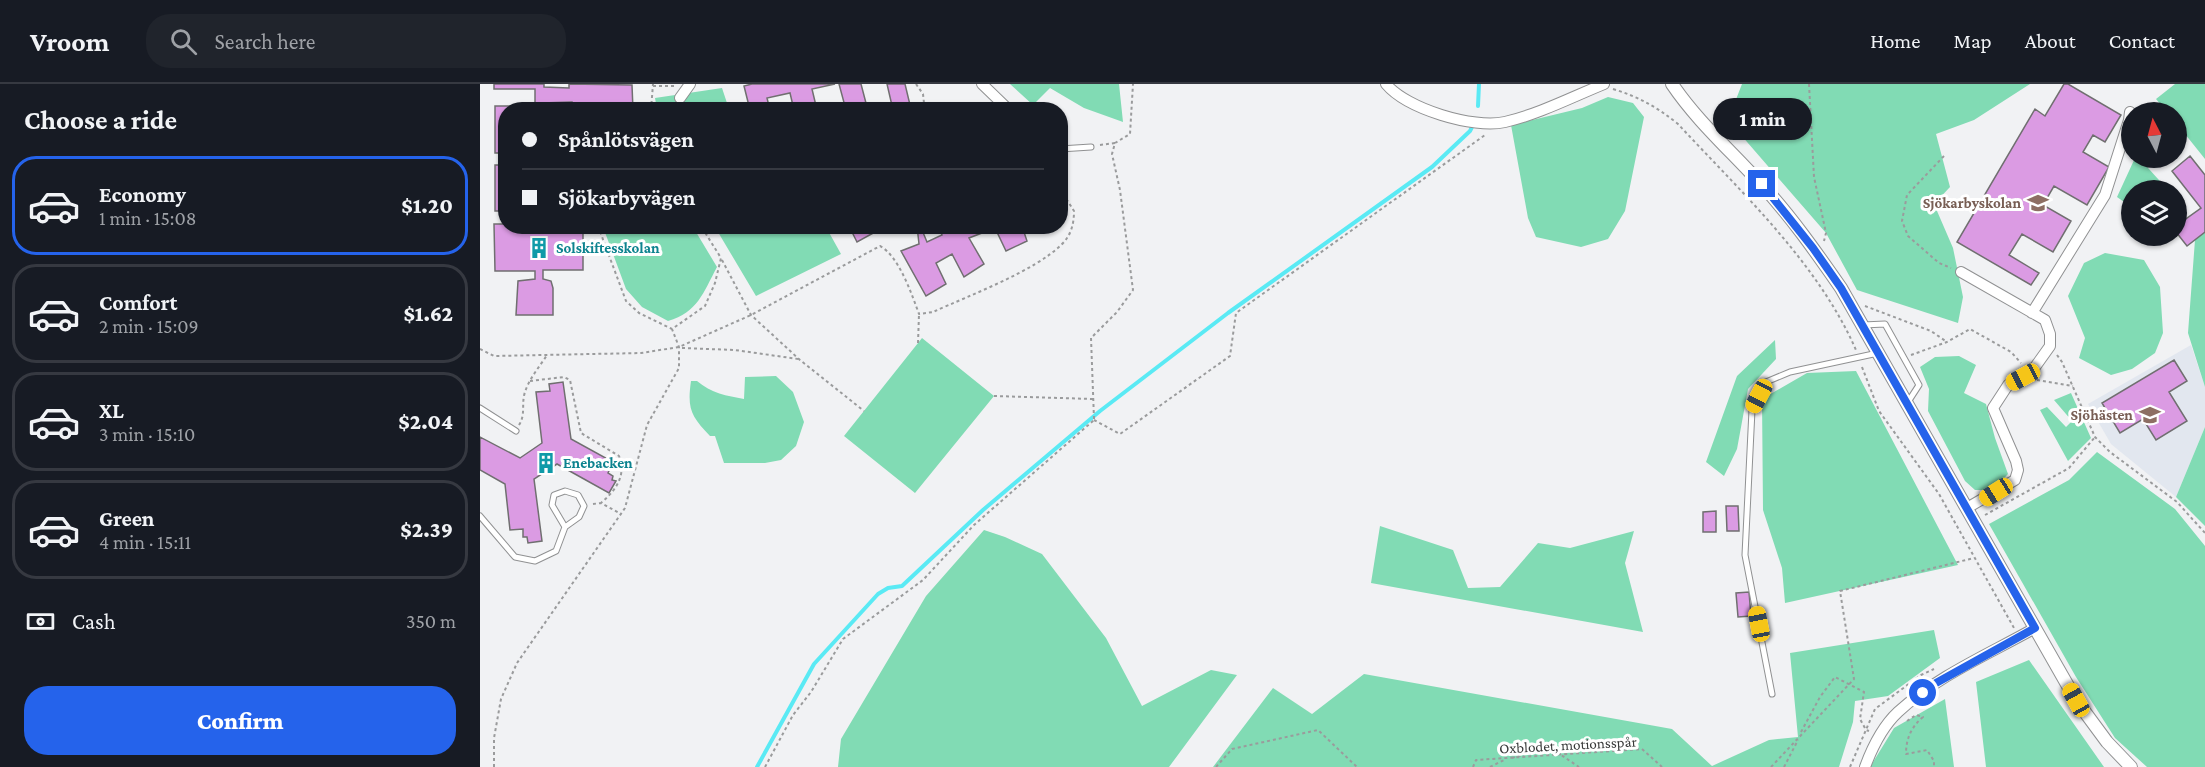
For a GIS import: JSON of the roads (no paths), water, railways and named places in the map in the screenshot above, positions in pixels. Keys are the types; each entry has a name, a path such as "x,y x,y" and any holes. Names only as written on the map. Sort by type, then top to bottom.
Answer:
{"street":[{"path":"680,98 689,84"},
{"path":"982,84 1001,102"},
{"path":"1386,84 1395,95 1425,111 1475,121 1503,122 1605,84"},
{"path":"1672,84 1707,128 1762,184 1813,248 1879,352 2076,700 2107,742 2131,767"},
{"path":"2032,313 2105,195 2121,145"},
{"path":"1961,272 2045,320 2050,334 2050,346 2029,372 2008,385 1993,408 2016,461 2015,480 1968,508"},
{"path":"1865,767 1872,748 1897,713 1936,683 2035,628"}],"lane":[{"path":"1068,148 1091,147"},
{"path":"1863,325 1885,324 1905,357 1919,385 1908,402"},
{"path":"1772,694 1745,555 1752,410 1766,382 1790,372 1879,352"},
{"path":"480,408 516,431"},
{"path":"480,516 516,557 535,561 556,551 565,527 579,517 584,506 578,495 565,491 554,495 552,505 565,527"}],"waterway":[{"path":"1478,106 1479,84"},
{"path":"757,767 814,664 878,594 888,588 902,586 983,510 1100,411 1228,313 1432,167 1470,131 1473,125"}],"place":[{"name":"Sjökarbyskolan","path":"2038,203"},
{"name":"Solskiftesskolan","path":"539,248"},
{"name":"Sjöhästen","path":"2150,415"},
{"name":"Enebacken","path":"546,463"}]}
